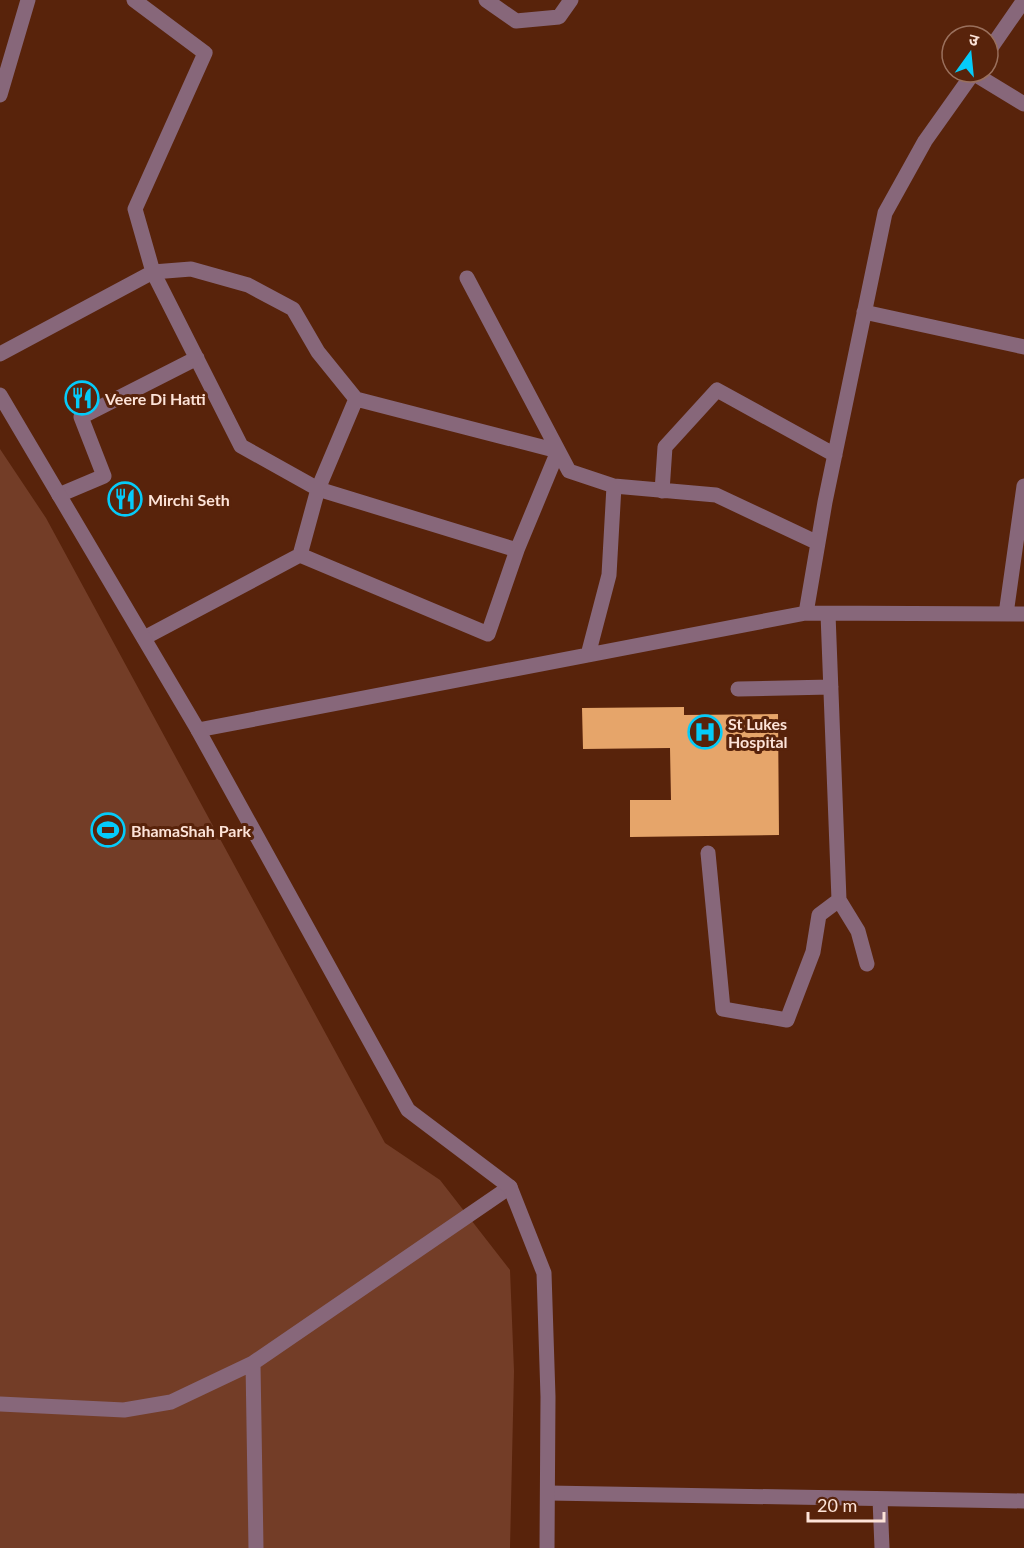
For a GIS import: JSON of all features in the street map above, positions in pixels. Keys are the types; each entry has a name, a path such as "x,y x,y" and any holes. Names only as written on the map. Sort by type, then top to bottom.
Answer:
{"street":[{"path":"0,95 28,0"},
{"path":"134,0 205,52 135,209 153,272 241,446 318,489 517,550"},
{"path":"486,0 516,21 559,17 571,0"},
{"path":"1000,36 1022,7"},
{"path":"806,613 835,455 885,213 926,141 966,84"},
{"path":"992,84 1024,104"},
{"path":"0,354 153,272 190,269 248,285 293,309 318,352 356,399 558,451"},
{"path":"466,278 569,471 614,486 716,495 818,543"},
{"path":"864,312 1024,347"},
{"path":"59,495 104,476 81,417 197,358"},
{"path":"662,490 665,447 717,390 835,455"},
{"path":"0,395 198,730 408,1110 510,1186 544,1273 548,1397 547,1548"},
{"path":"144,638 300,555 318,489 356,399"},
{"path":"300,555 488,634 517,550 558,451"},
{"path":"588,655 609,575 614,486"},
{"path":"1006,614 1024,486"},
{"path":"198,730 806,613 1024,614"},
{"path":"828,614 839,900 858,931 867,964"},
{"path":"738,689 831,687"},
{"path":"708,853 723,1009 787,1020 813,952 819,915 839,900"},
{"path":"0,1404 124,1410 171,1402 253,1363 510,1186"},
{"path":"253,1363 256,1548"},
{"path":"548,1493 1024,1501"},
{"path":"880,1499 882,1548"}],"shaded area":[{"name":"BhamaShah Park","path":"0,449 46,518 385,1143 440,1180 510,1270 514,1371 510,1548 0,1548"}],"building":[{"path":"684,707 684,715 778,714 779,835 630,837 630,800 671,800 670,748 583,749 582,708"}],"place":[{"name":"Veere Di Hatti","path":"82,398"},
{"name":"Mirchi Seth","path":"125,499"},
{"name":"St Lukes Hospital","path":"705,732"},
{"name":"BhamaShah Park","path":"108,830"}]}
